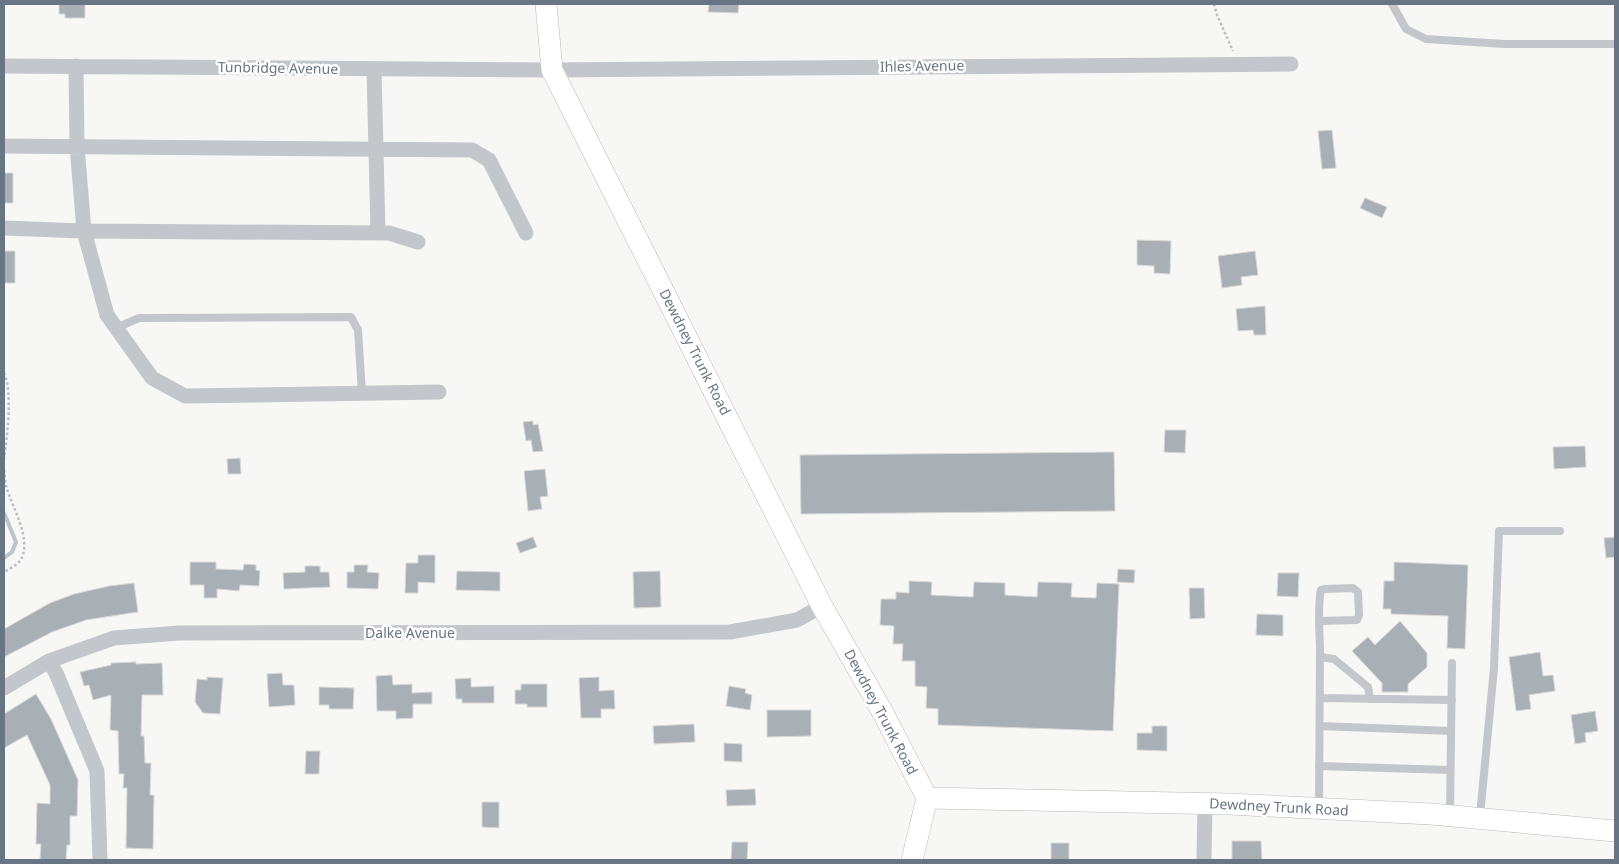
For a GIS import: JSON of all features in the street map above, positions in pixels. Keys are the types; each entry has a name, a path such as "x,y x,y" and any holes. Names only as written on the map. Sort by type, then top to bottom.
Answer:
{"main road":[{"name":"Dewdney Trunk Road","path":"546,4 552,70 822,606 882,711 927,798 1205,803 1319,808 1480,818 1615,831"},
{"path":"912,860 927,798"}],"street":[{"name":"Ihles Avenue","path":"552,70 1292,64"},
{"name":"Tunbridge Avenue","path":"4,66 552,70"},
{"path":"76,66 77,146 84,231 107,315 152,378 185,396 439,392"},
{"path":"374,69 378,233"},
{"path":"4,146 472,150 489,160 526,233"},
{"path":"5,228 84,231 389,233 418,242"},
{"name":"Dalke Avenue","path":"4,688 49,661 114,638 180,633 730,632 796,620 822,606"},
{"path":"49,661 56,673 97,771 100,860"},
{"path":"1204,860 1205,803"}],"lane":[{"path":"1392,4 1406,29 1426,39 1504,44 1615,44"},
{"path":"116,328 139,318 351,317 358,330 362,393"},
{"path":"1480,818 1494,668 1499,531 1560,531"},
{"path":"1319,808 1320,621 1321,590 1353,588 1358,592 1359,615 1357,620 1320,621"},
{"path":"1320,657 1334,659 1368,687 1370,699"},
{"path":"1450,816 1452,663"},
{"path":"1320,698 1452,700"},
{"path":"1320,726 1451,732"},
{"path":"1320,766 1450,770"}],"path":[{"path":"1214,4 1217,15 1240,64"},
{"path":"4,373 8,391 7,434 4,459"},
{"path":"4,470 7,487 20,523 24,550 19,561 4,572"}],"building":[{"path":"59,4 85,4 85,18 65,18 65,14 59,14"},
{"path":"709,4 739,4 738,13 708,12"},
{"path":"1332,130 1336,168 1322,169 1318,131"},
{"path":"4,173 13,173 13,203 4,203"},
{"path":"1365,198 1387,207 1382,218 1360,208"},
{"path":"1137,240 1171,241 1170,274 1154,273 1154,266 1137,265"},
{"path":"4,251 15,251 15,283 4,283"},
{"path":"1255,251 1258,275 1241,277 1242,285 1222,288 1218,256"},
{"path":"1265,306 1266,335 1254,335 1253,330 1238,331 1236,309"},
{"path":"533,421 533,425 538,424 543,451 533,452 531,440 526,441 523,422"},
{"path":"1165,430 1186,430 1185,453 1164,452"},
{"path":"1585,446 1586,467 1554,469 1553,447"},
{"path":"1114,452 1115,511 801,514 800,455"},
{"path":"240,458 241,474 228,474 227,459"},
{"path":"545,469 548,496 540,497 542,509 528,511 524,471"},
{"path":"533,537 537,547 520,553 516,543"},
{"path":"1615,537 1615,557 1606,558 1604,538"},
{"path":"418,555 435,555 435,583 418,582 418,593 405,593 406,563 418,563"},
{"path":"190,562 216,562 216,569 243,570 244,564 256,565 256,570 260,571 259,586 240,585 239,591 217,589 217,598 204,598 204,585 190,585"},
{"path":"1394,562 1468,565 1465,649 1447,648 1448,616 1391,614 1391,609 1383,609 1384,581 1394,581"},
{"path":"354,565 368,565 367,572 379,573 378,589 347,588 347,572 354,572"},
{"path":"305,566 320,566 320,572 329,572 330,587 284,589 283,573 305,572"},
{"path":"1118,569 1135,570 1134,583 1117,582"},
{"path":"457,571 500,572 500,591 456,590"},
{"path":"660,571 661,607 634,608 633,572"},
{"path":"1278,573 1299,573 1298,597 1277,596"},
{"path":"909,581 932,582 931,595 973,597 974,582 1005,583 1005,595 1037,597 1038,582 1072,583 1071,597 1096,598 1097,583 1119,584 1113,731 938,725 938,709 926,708 927,687 915,686 915,661 902,661 903,644 893,644 894,626 880,625 881,599 896,599 896,592 909,593"},
{"path":"134,583 138,612 86,620 52,632 4,657 4,629 50,603 74,594 109,586"},
{"path":"1189,588 1204,588 1205,618 1190,619"},
{"path":"1257,614 1283,615 1283,636 1256,635"},
{"path":"1400,621 1427,653 1427,667 1408,684 1408,692 1382,692 1382,683 1352,651 1368,637 1375,645"},
{"path":"1540,652 1543,676 1553,675 1555,691 1529,695 1531,709 1516,711 1509,657"},
{"path":"136,662 136,664 162,663 163,695 142,695 141,736 144,736 145,763 151,763 150,795 154,795 153,849 126,848 127,788 123,788 124,774 119,774 118,731 110,730 111,695 93,700 89,685 84,686 80,672 111,665 111,663"},
{"path":"282,673 283,685 294,685 295,705 269,707 267,674"},
{"path":"392,675 393,685 412,684 412,693 432,692 432,704 413,704 413,718 396,719 396,711 377,711 376,676"},
{"path":"207,677 223,678 220,714 203,713 195,702 197,679 207,680"},
{"path":"599,677 599,691 614,690 615,709 601,709 601,718 581,718 579,678"},
{"path":"471,678 471,687 494,686 494,703 462,703 462,699 456,699 455,679"},
{"path":"521,684 547,684 547,707 527,707 527,704 515,704 515,690 521,690"},
{"path":"729,686 746,689 745,693 752,695 750,710 726,706"},
{"path":"319,687 354,688 353,709 329,709 329,705 319,705"},
{"path":"36,694 51,719 78,780 77,816 70,816 70,845 67,845 66,860 40,860 41,844 36,844 37,803 50,804 50,785 27,735 4,748 4,714"},
{"path":"767,710 811,710 811,736 767,737"},
{"path":"1595,711 1598,731 1585,733 1586,742 1575,744 1571,715"},
{"path":"694,724 695,742 654,744 653,726"},
{"path":"1152,726 1167,726 1167,751 1137,750 1137,733 1152,733"},
{"path":"724,743 742,744 742,762 724,761"},
{"path":"306,751 320,751 319,774 305,774"},
{"path":"755,789 756,805 727,806 726,790"},
{"path":"482,802 499,802 499,828 482,827"},
{"path":"1232,841 1261,841 1262,860 1232,860"},
{"path":"732,842 748,842 747,860 731,860"},
{"path":"1051,843 1069,843 1069,860 1051,860"}],"waterway":[{"path":"4,513 16,542 12,552 4,558"}]}
